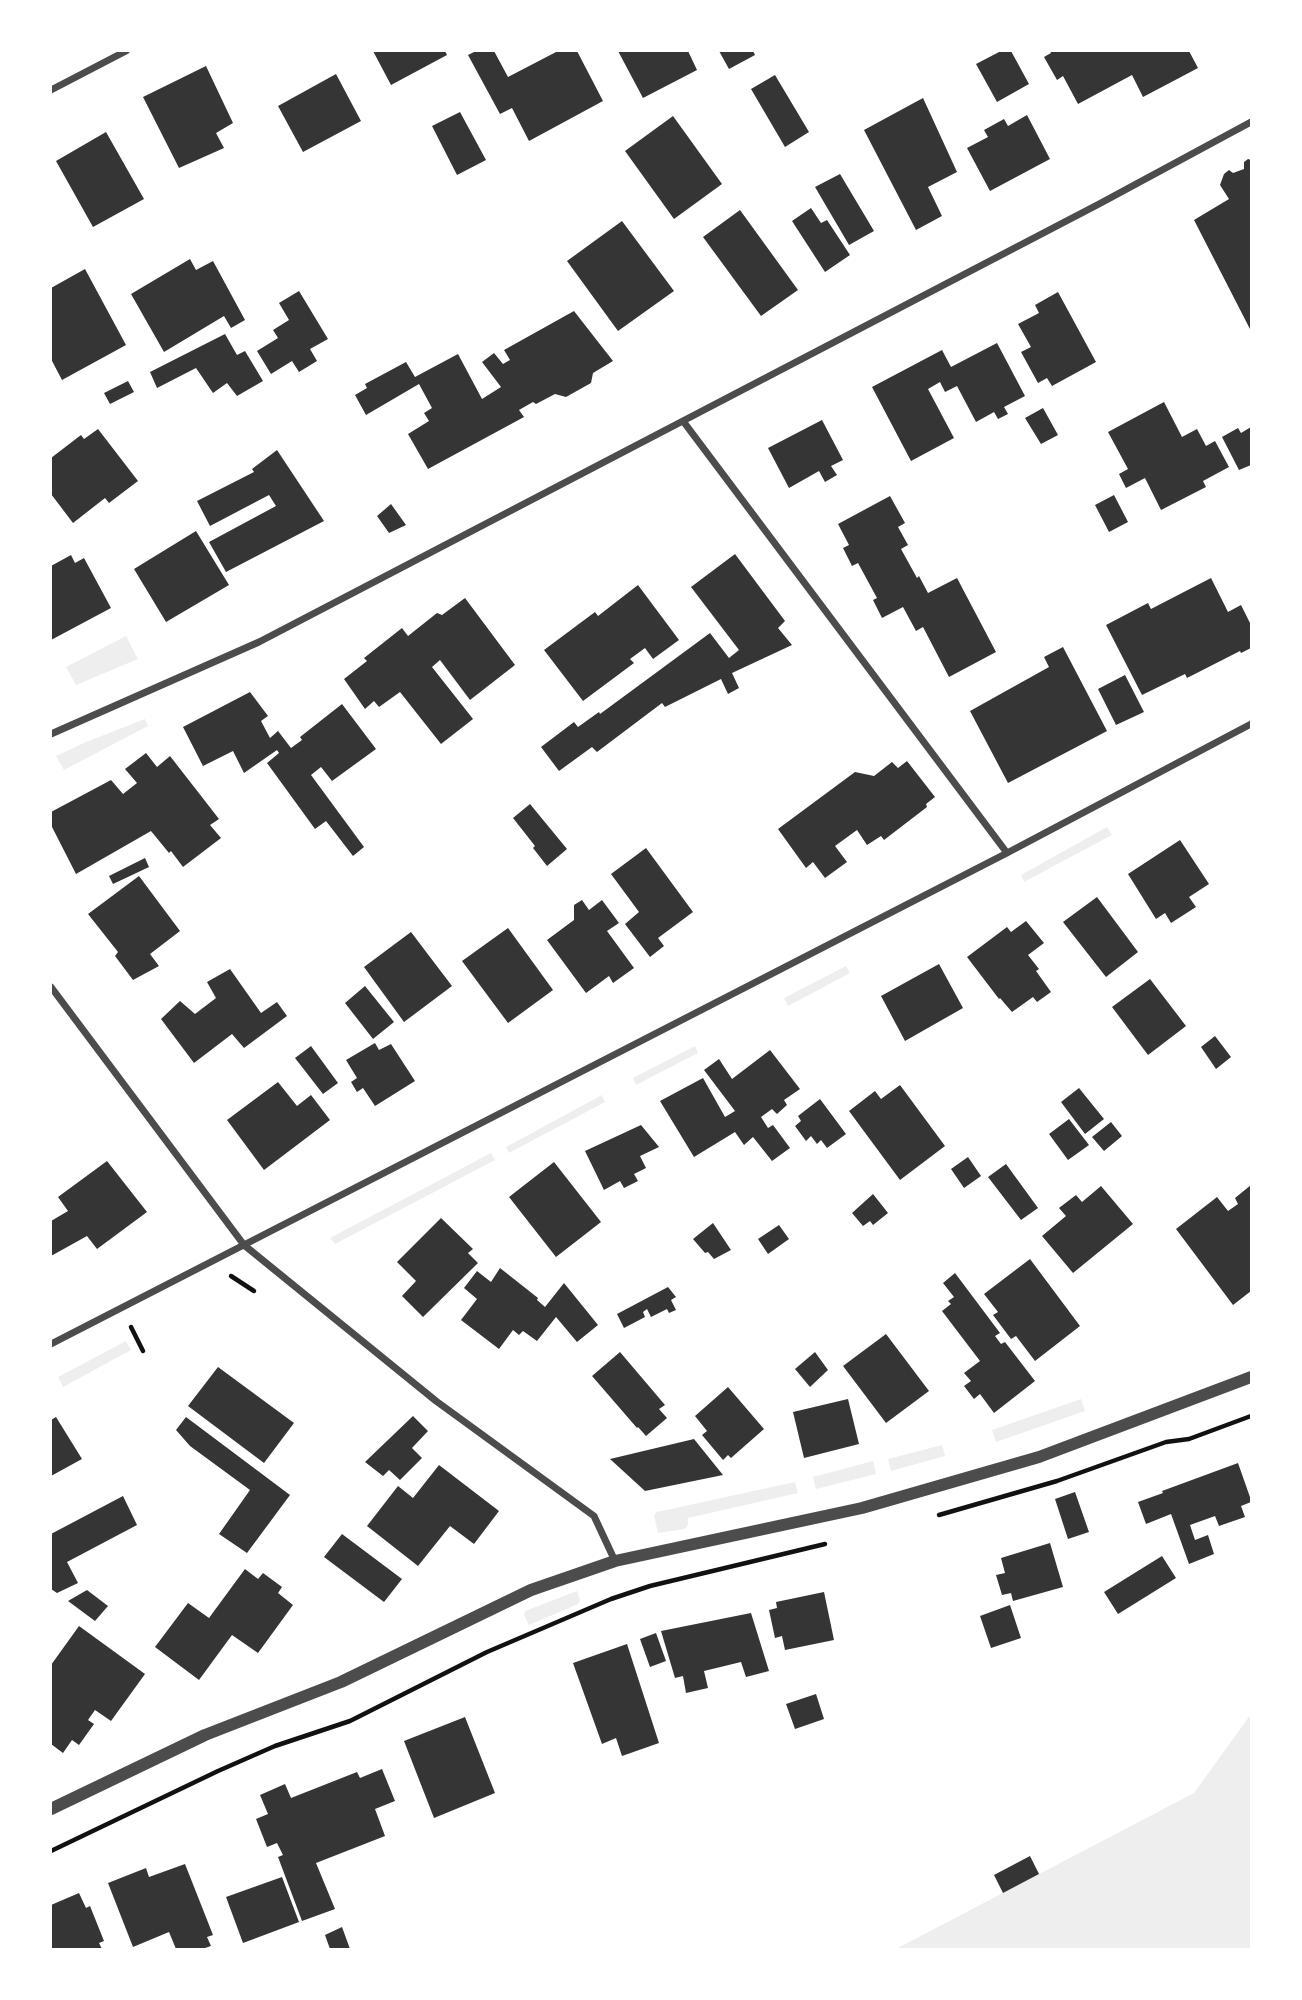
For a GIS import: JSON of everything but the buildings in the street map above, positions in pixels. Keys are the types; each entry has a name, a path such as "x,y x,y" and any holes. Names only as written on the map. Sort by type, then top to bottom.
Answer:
{"street":[{"path":"51,90 126,51"},
{"path":"51,734 259,642 1100,204 1251,122"},
{"path":"683,421 1007,853"},
{"path":"51,1344 1007,853 1251,724"},
{"path":"51,987 244,1245 436,1401 594,1516 615,1561"},
{"path":"51,1809 205,1735 341,1682 531,1590 615,1561 862,1508 1014,1464 1251,1377"}],"path":[{"path":"229,1275 254,1291"},
{"path":"143,1321 131,1326 143,1351"},
{"path":"936,1516 1057,1481 1166,1442 1189,1439 1251,1416"},
{"path":"51,1851 218,1771 275,1746 350,1721 487,1652 611,1599 650,1586 832,1543"}],"shaded area":[{"path":"126,636 138,659 76,685 66,667"},
{"path":"145,719 148,726 64,770 56,756 86,742"},
{"path":"1107,827 1112,835 1024,882 1021,875"},
{"path":"846,966 850,973 788,1006 784,998"},
{"path":"695,1046 698,1053 636,1085 633,1078"},
{"path":"602,1095 605,1102 509,1153 506,1147"},
{"path":"491,1153 495,1160 335,1244 330,1238"},
{"path":"126,1341 131,1350 63,1387 58,1377"},
{"path":"1081,1399 1085,1411 996,1442 992,1430"},
{"path":"942,1445 945,1456 891,1471 888,1459"},
{"path":"873,1461 876,1474 816,1489 813,1477"},
{"path":"795,1482 798,1493 688,1518 685,1529 658,1533 654,1515 657,1512"},
{"path":"577,1591 580,1600 578,1604 529,1625 525,1611"},
{"path":"1251,1714 1251,1949 896,1949 1194,1793"}]}
